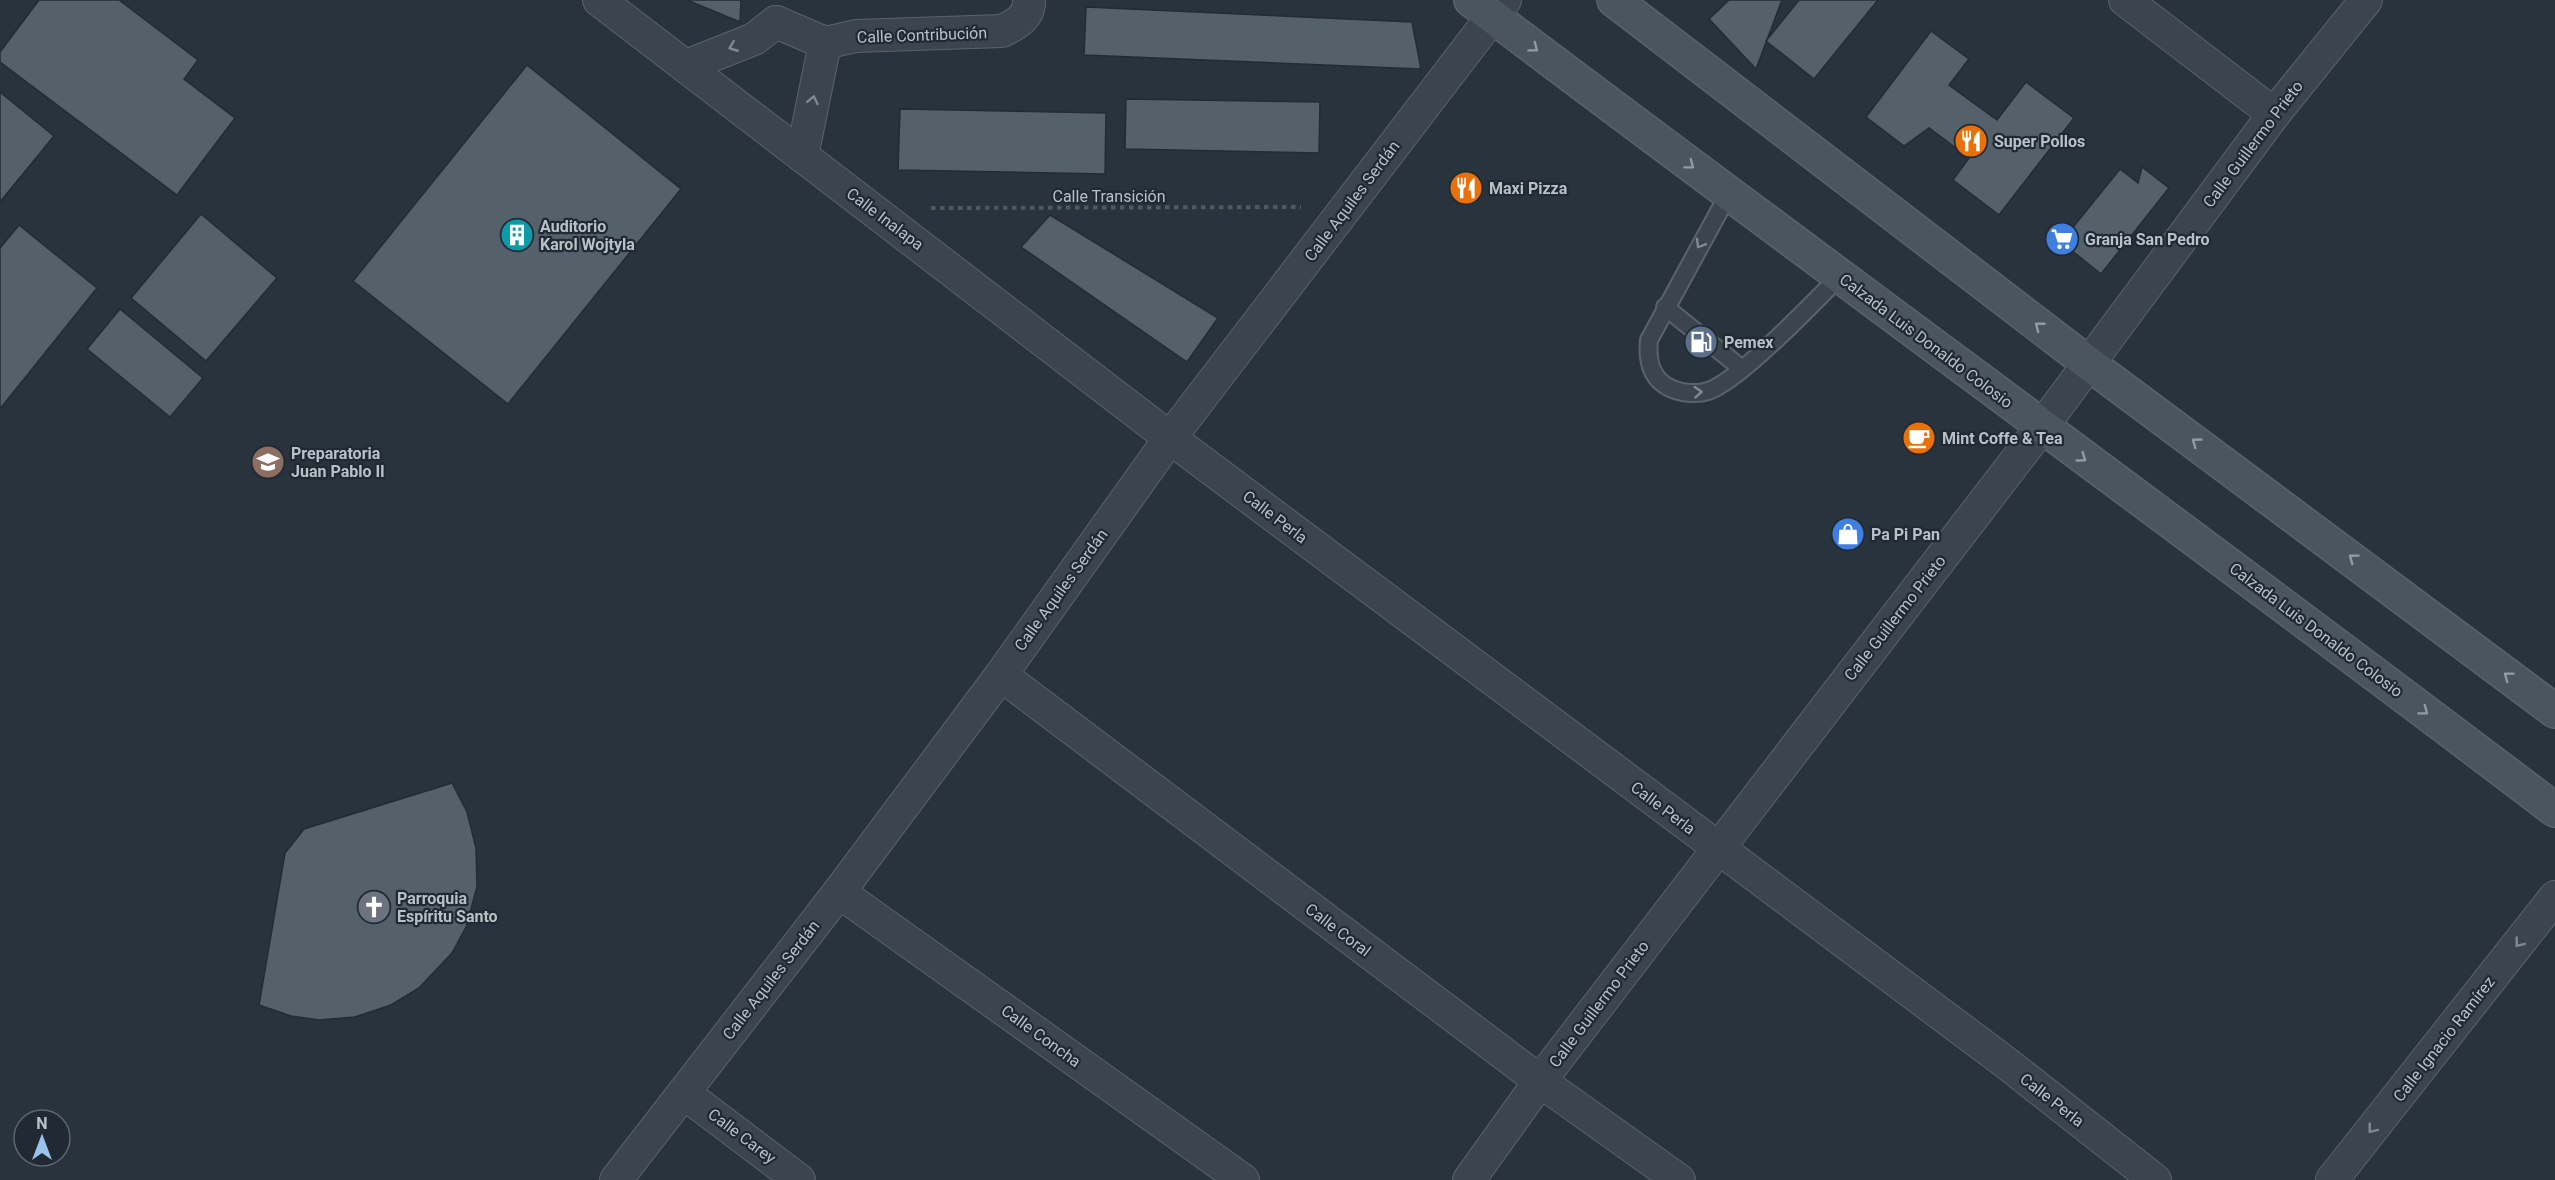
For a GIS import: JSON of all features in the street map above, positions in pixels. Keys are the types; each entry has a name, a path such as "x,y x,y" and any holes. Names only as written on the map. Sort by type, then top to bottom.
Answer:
{"main road":[{"path":"1614,0 2088,363 2555,711"},
{"name":"Calzada Luis Donaldo Colosio","path":"1490,6 1839,277 2307,621 2555,810"}],"street":[{"name":"Calle Inalapa","path":"599,0 1170,438"},
{"path":"2125,0 2274,114"},
{"name":"Calle Guillermo Prieto","path":"1469,1180 1540,1081 2042,428 2274,114 2366,0"},
{"name":"Calle Aquiles Serdán","path":"616,1180 839,892 1000,675 1170,438 1347,207 1490,6"},
{"path":"687,66 754,39 776,11 825,43 802,156"},
{"name":"Calle Contribución","path":"825,43 856,36 1002,31 1023,12"},
{"name":"Calle Perla","path":"1170,438 2005,1062 2155,1180"},
{"name":"Calle Coral","path":"1000,675 1540,1081 1679,1180"},
{"name":"Calle Concha","path":"839,892 1243,1180"},
{"name":"Calle Ignacio Ramírez","path":"2332,1180 2555,897"},
{"name":"Calle Carey","path":"684,1093 799,1180"}],"lane":[{"path":"1729,193 1649,340 1647,352 1650,366 1660,383 1675,391 1709,391 1741,368 1839,277"},
{"path":"1665,307 1741,368"}],"path":[{"name":"Calle Transición","path":"930,208 1347,207"}],"building":[{"path":"39,0 119,0 198,60 184,79 235,118 177,195 0,62 0,52"},
{"path":"687,0 741,0 740,22"},
{"path":"1729,0 1782,0 1756,69 1709,19"},
{"path":"1799,0 1878,0 1814,79 1766,41"},
{"path":"1086,7 1412,22 1421,69 1084,55"},
{"path":"1931,31 1969,59 1949,85 1997,120 2026,82 2074,118 1999,215 1953,180 1969,158 1929,128 1904,146 1866,117"},
{"name":"Auditorio Karol Wojtyla","path":"527,65 681,189 508,404 353,281"},
{"path":"0,92 54,136 0,202"},
{"path":"1126,99 1320,102 1319,153 1125,149"},
{"path":"900,109 1106,113 1105,174 898,170"},
{"path":"2142,167 2169,188 2101,274 2061,242 2120,169 2138,183"},
{"path":"201,214 277,278 206,361 131,298"},
{"path":"1050,215 1218,318 1187,362 1021,247"},
{"path":"19,225 97,288 0,409 0,248"},
{"path":"120,309 203,378 170,417 87,349"},
{"name":"Parroquia Espíritu Santo","path":"452,783 467,812 476,848 477,887 466,927 452,953 419,988 391,1005 355,1017 319,1020 291,1016 259,1005 285,853 304,829"}],"place":[{"name":"Super Pollos","path":"1971,141"},
{"name":"Maxi Pizza","path":"1466,188"},
{"name":"Auditorio Karol Wojtyla","path":"517,235"},
{"name":"Granja San Pedro","path":"2062,239"},
{"name":"Pemex","path":"1701,342"},
{"name":"Mint Coffe & Tea","path":"1919,438"},
{"name":"Preparatoria Juan Pablo II","path":"268,462"},
{"name":"Pa Pi Pan","path":"1848,534"},
{"name":"Parroquia Espíritu Santo","path":"374,907"}]}
